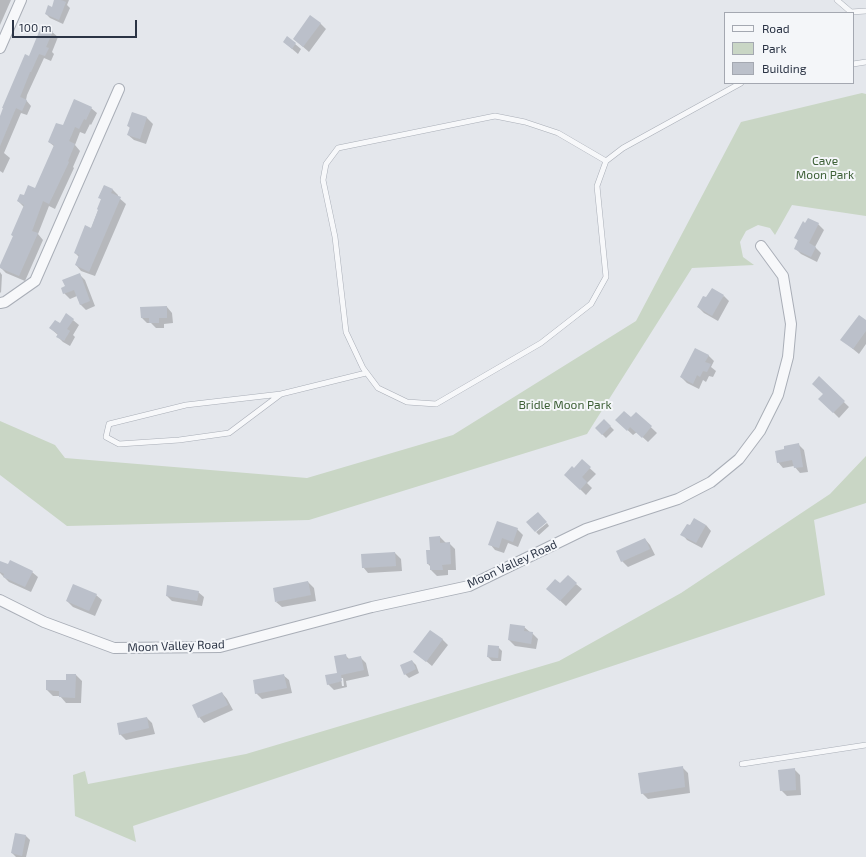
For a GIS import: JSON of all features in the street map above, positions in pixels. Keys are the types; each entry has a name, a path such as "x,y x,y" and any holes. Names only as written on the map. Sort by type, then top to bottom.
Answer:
{"street":[{"path":"0,48 21,0"},
{"path":"0,303 5,302 35,281 119,89"},
{"name":"Moon Valley Road","path":"0,600 44,622 114,648 220,647 372,607 469,586 586,529 678,499 711,482 739,459 760,432 778,395 788,357 791,324 783,276 761,246"}],"lane":[{"path":"837,0 851,12 866,11"},
{"path":"854,64 866,62"},
{"path":"606,161 558,133 525,122 495,116 338,148 326,164 323,180 335,237 346,332 363,368 378,388 407,402 436,404 541,343 592,304 606,277 597,186 606,161 624,148 739,84"},
{"path":"281,394 229,434 179,440 119,444 106,437 108,424 172,408 281,394 366,373"},
{"path":"742,764 866,745"}],"green space":[{"name":"Bridle Moon Park","path":"862,93 866,94 866,216 792,205 775,235 770,228 758,225 746,231 740,242 743,257 754,265 692,268 587,434 309,520 67,526 0,475 0,421 55,445 65,458 307,478 453,435 636,321 741,122"},
{"path":"866,456 866,503 814,520 825,595 133,826 136,842 75,816 73,775 85,771 88,784 246,754 559,661 681,593 830,494"}],"building":[{"path":"54,0 66,2 59,20 45,14 48,5 52,7"},
{"path":"310,15 321,23 303,47 293,39"},
{"path":"41,27 53,31 46,47 49,48 45,56 39,54 30,72 20,97 27,100 22,111 16,108 0,146 0,116 2,108 25,54 29,56"},
{"path":"287,36 296,43 292,49 283,42"},
{"path":"74,99 92,107 86,120 84,119 79,129 75,127 69,141 75,144 68,161 69,162 49,204 43,201 32,231 38,233 19,276 0,268 13,236 11,235 24,205 17,201 20,194 24,195 28,185 35,188 54,145 48,142 56,123 63,125"},
{"path":"132,112 147,117 140,139 127,135 130,127 127,126"},
{"path":"104,185 113,189 111,193 121,197 89,272 75,265 79,255 74,253 85,225 91,228 101,199 98,198"},
{"path":"808,218 819,223 809,243 816,247 811,257 794,249 798,240 794,238 803,221 805,223"},
{"path":"80,273 90,301 80,305 74,290 63,294 61,288 65,286 62,280"},
{"path":"712,288 724,295 712,316 697,307 703,296 706,297"},
{"path":"167,306 167,318 159,318 159,323 149,323 149,318 141,318 140,307"},
{"path":"66,313 74,319 67,329 70,331 64,341 56,337 58,334 49,328 55,320 60,323"},
{"path":"859,315 866,320 866,331 853,349 840,340"},
{"path":"695,348 709,355 705,362 711,364 707,372 703,371 700,377 697,375 693,384 680,377"},
{"path":"819,376 845,401 833,413 818,399 823,394 812,384"},
{"path":"624,411 631,417 636,412 652,426 642,438 630,427 627,431 615,420"},
{"path":"604,419 611,426 602,435 595,428"},
{"path":"799,443 803,467 794,468 792,460 777,463 775,451 784,449 784,446"},
{"path":"582,459 591,467 582,477 587,482 580,490 564,475 572,466 574,468"},
{"path":"538,512 547,522 535,532 526,522"},
{"path":"694,518 706,525 696,543 680,535 687,524 690,525"},
{"path":"497,521 518,528 513,542 502,538 499,548 488,545"},
{"path":"440,536 440,543 450,542 451,564 442,565 443,570 430,570 430,564 427,564 426,550 430,550 429,537"},
{"path":"645,538 650,549 621,562 616,551"},
{"path":"395,552 396,566 362,568 361,554"},
{"path":"10,560 33,571 25,587 3,577 4,574 0,572 0,561 8,564"},
{"path":"568,575 577,583 560,601 546,589 555,579 560,583"},
{"path":"308,581 311,595 275,602 273,588"},
{"path":"73,584 97,594 89,611 66,601"},
{"path":"167,585 199,591 197,601 166,596"},
{"path":"510,624 525,626 524,631 533,632 531,644 508,640"},
{"path":"430,630 443,639 426,662 413,652"},
{"path":"488,645 499,646 498,658 487,657"},
{"path":"346,654 347,659 361,656 364,670 341,675 342,681 327,685 325,675 337,673 334,656"},
{"path":"412,660 416,669 404,675 400,665"},
{"path":"66,674 76,674 75,698 59,697 59,691 46,690 46,680 66,680"},
{"path":"284,674 287,688 255,694 253,680"},
{"path":"222,692 228,705 198,718 192,705"},
{"path":"147,717 149,728 119,735 117,723"},
{"path":"683,766 685,787 641,794 638,773"},
{"path":"795,768 796,790 780,791 778,770"},
{"path":"15,833 26,835 22,856 11,853"}],"park label":[{"name":"Cave Moon Park","path":"825,168"}]}
